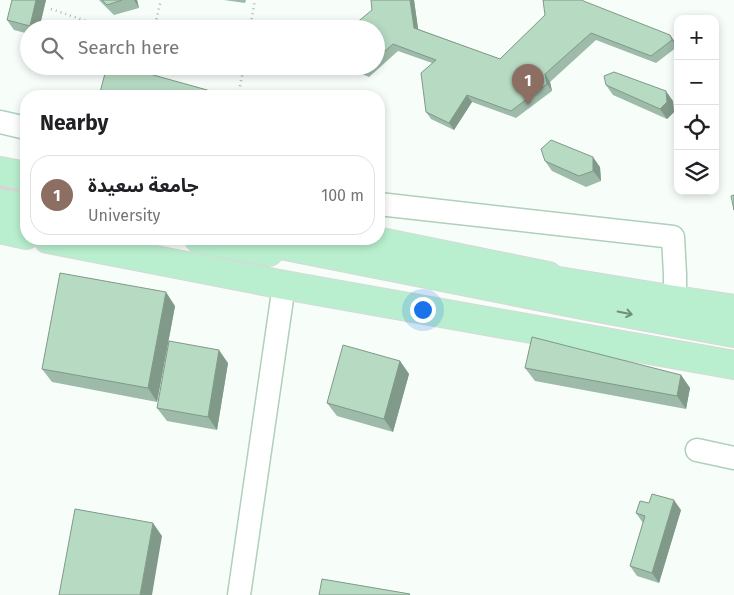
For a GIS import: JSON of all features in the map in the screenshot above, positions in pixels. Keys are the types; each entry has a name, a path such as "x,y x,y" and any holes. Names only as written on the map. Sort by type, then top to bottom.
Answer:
{"main road":[{"path":"0,171 20,175"},
{"path":"0,204 20,206"},
{"path":"0,230 20,234"},
{"path":"385,244 734,333"},
{"path":"79,245 284,285 734,365"},
{"path":"231,245 515,296 593,296 675,300 734,309"},
{"path":"287,245 593,296"},
{"path":"339,245 593,296"}],"street":[{"path":"0,122 20,127"},
{"path":"385,205 673,237 675,300"},
{"path":"239,595 284,285"},
{"path":"697,450 734,458"}],"path":[{"path":"156,20 161,0"},
{"path":"252,20 255,0"},
{"path":"51,8 85,20"},
{"path":"239,90 242,75"}],"building":[{"path":"12,0 36,0 31,20 20,20 20,23 7,20"},
{"path":"102,0 122,0 107,5"},
{"path":"371,0 410,0 414,28 500,59 545,15 543,0 581,0 670,35 672,40 651,56 591,33 545,74 547,84 511,111 467,95 449,123 426,112 421,73 436,60 393,44 385,51 385,20 360,20 372,10"},
{"path":"614,72 666,91 667,102 660,109 606,85 604,76"},
{"path":"105,75 153,75 207,90 101,90"},
{"path":"551,140 593,157 593,171 579,176 545,161 541,149"},
{"path":"734,195 734,210 731,196"},
{"path":"60,273 166,292 148,388 42,369"},
{"path":"532,337 681,375 677,396 525,368"},
{"path":"169,341 219,350 208,417 157,408"},
{"path":"343,345 400,361 384,419 327,403"},
{"path":"652,494 674,500 652,573 630,566 645,516 636,513 640,501 649,503"},
{"path":"75,509 153,523 140,595 59,595"},
{"path":"322,579 410,594 319,595"}],"tunnel":[{"path":"0,187 20,190"}],"place":[{"name":"جامعة سعيدة","path":"528,105"}]}
